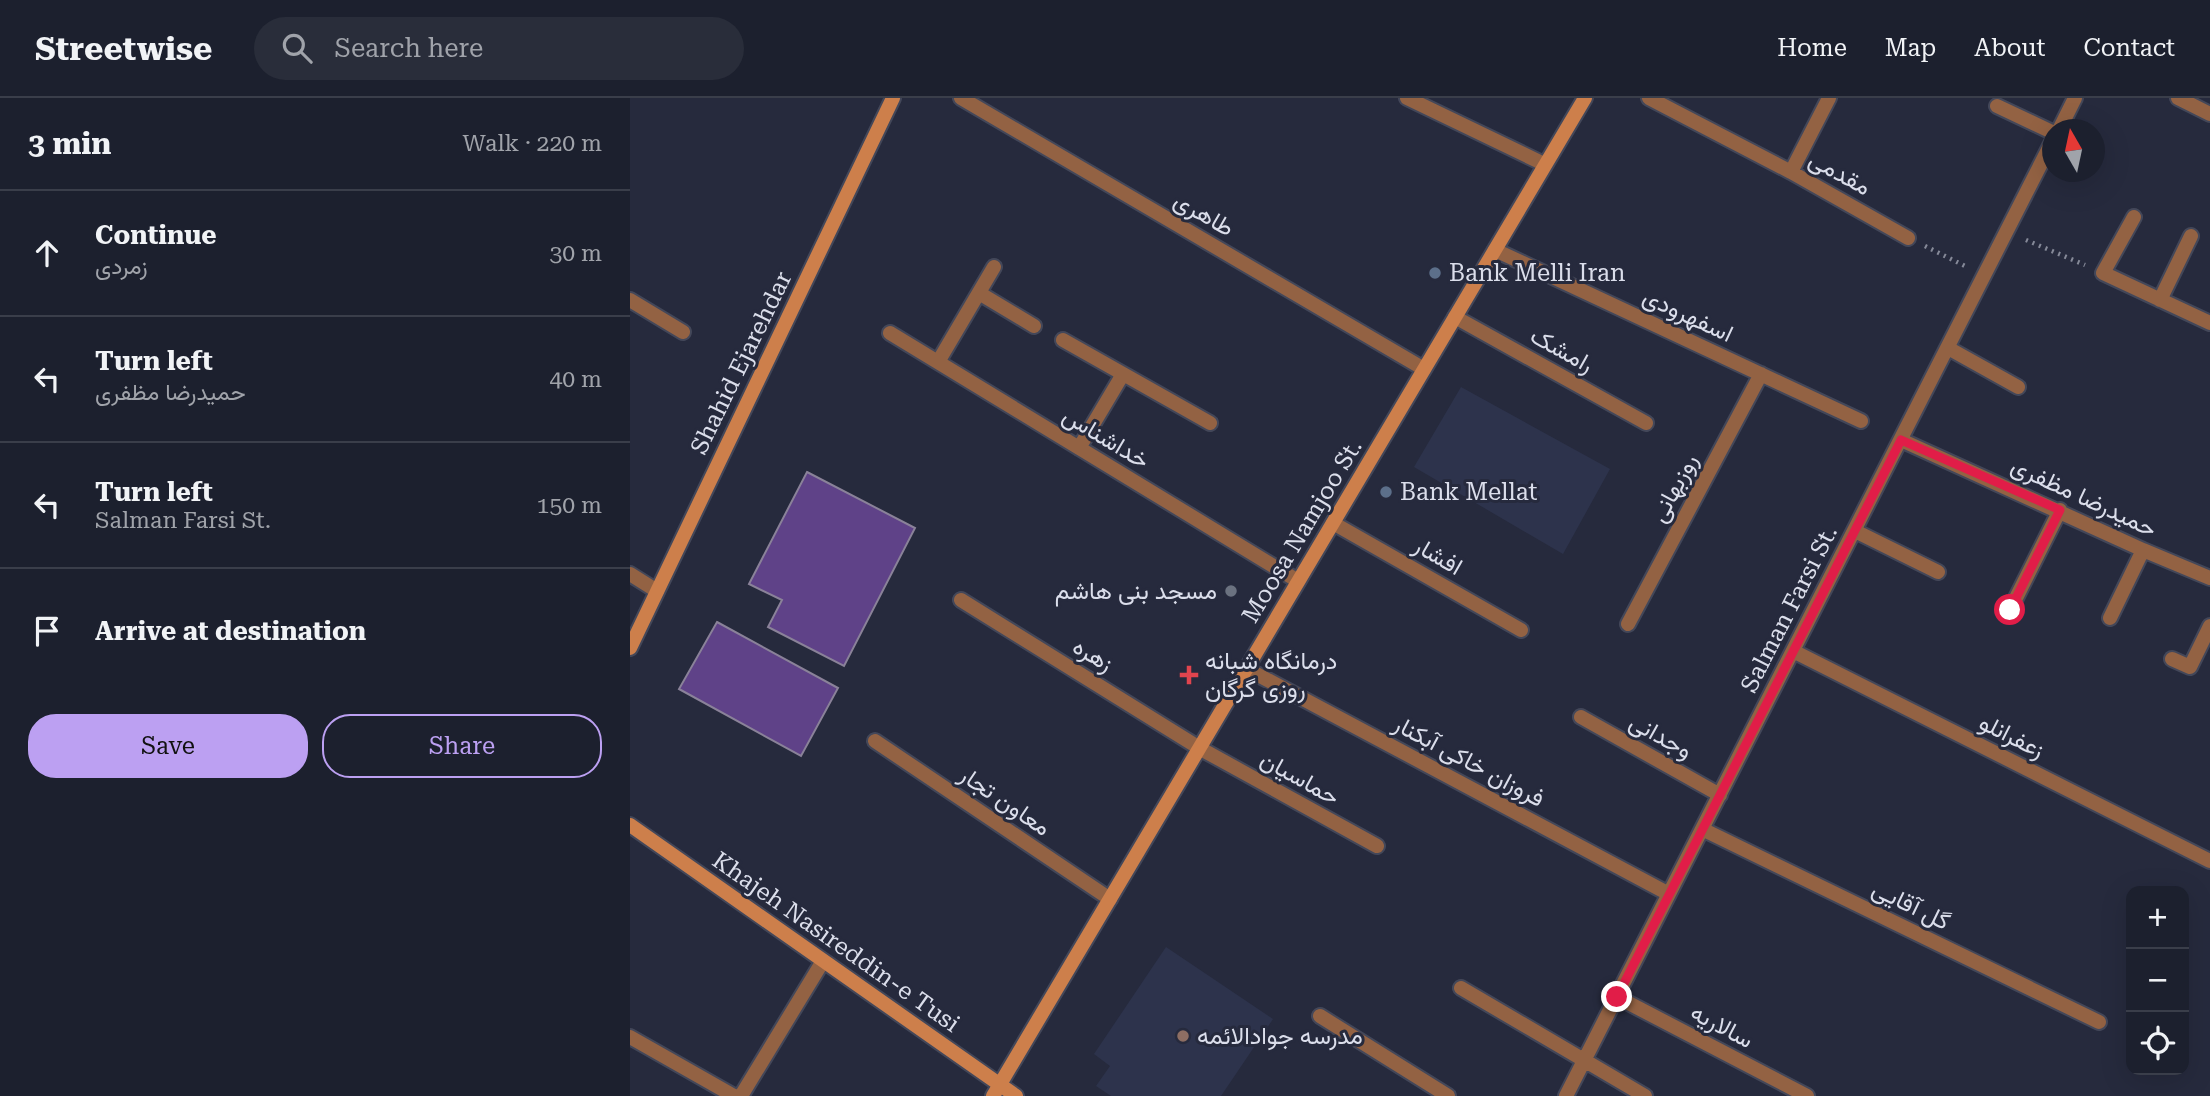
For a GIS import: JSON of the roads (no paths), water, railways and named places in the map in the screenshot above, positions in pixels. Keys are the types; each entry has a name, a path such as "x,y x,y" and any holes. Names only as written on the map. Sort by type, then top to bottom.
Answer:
{"main road":[{"name":"Shahid Ejarehdar","path":"630,648 893,98"},
{"name":"Moosa Namjoo St.","path":"997,1090 1585,98"},
{"name":"Khajeh Nasireddin-e Tusi","path":"630,825 823,961 997,1090 1016,1096"}],"street":[{"name":"طاهری","path":"961,98 1424,369"},
{"path":"1407,98 1544,164"},
{"name":"مقدمی","path":"1649,98 1791,172 1908,238"},
{"path":"1791,172 1829,98"},
{"path":"2064,119 2075,98"},
{"path":"2178,98 2210,114"},
{"path":"1997,106 2042,127"},
{"name":"Salman Farsi St.","path":"1566,1096 2042,164"},
{"path":"2134,217 2103,273 2210,323"},
{"path":"2160,300 2191,236"},
{"name":"اسفهرودی","path":"1495,250 1861,421"},
{"path":"938,362 994,267"},
{"path":"979,293 1034,326"},
{"path":"630,300 683,332"},
{"name":"رامشک","path":"1455,317 1646,423"},
{"name":"خداشناس","path":"890,333 1298,582"},
{"path":"1063,341 1210,423"},
{"path":"1948,348 2018,387"},
{"path":"1079,448 1123,374"},
{"name":"روزبهانی","path":"1628,624 1761,374"},
{"name":"حمیدرضا مظفری","path":"1901,440 2210,578"},
{"path":"2010,610 2060,510"},
{"name":"افشار","path":"1333,523 1521,629"},
{"path":"1854,531 1938,572"},
{"path":"2110,618 2143,550"},
{"path":"630,574 657,591"},
{"name":"زهره","path":"961,600 1201,749"},
{"path":"2172,659 2190,667 2210,626"},
{"name":"زعفرانلو","path":"1793,651 2210,861"},
{"name":"فروزان خاکی آبکنار","path":"1247,669 1669,894"},
{"name":"وجدانی","path":"1581,717 1720,795"},
{"name":"معاون تجار","path":"875,741 1110,899"},
{"name":"حماسیان","path":"1201,749 1377,846"},
{"name":"گل آقایی","path":"1703,829 2099,1021"},
{"path":"741,1096 823,961"},
{"path":"1461,988 1645,1096"},
{"name":"سالاریه","path":"1617,997 1781,1090 1807,1096"},
{"path":"1320,1016 1448,1096"},
{"path":"630,1037 734,1096"}],"place":[{"name":"Bank Melli Iran","path":"1435,273"},
{"name":"Bank Mellat","path":"1386,492"},
{"name":"مسجد بنی هاشم","path":"1231,591"},
{"name":"درمانگاه شبانه روزی گرگان","path":"1189,675"},
{"name":"مدرسه جوادالائمه","path":"1183,1036"}]}
